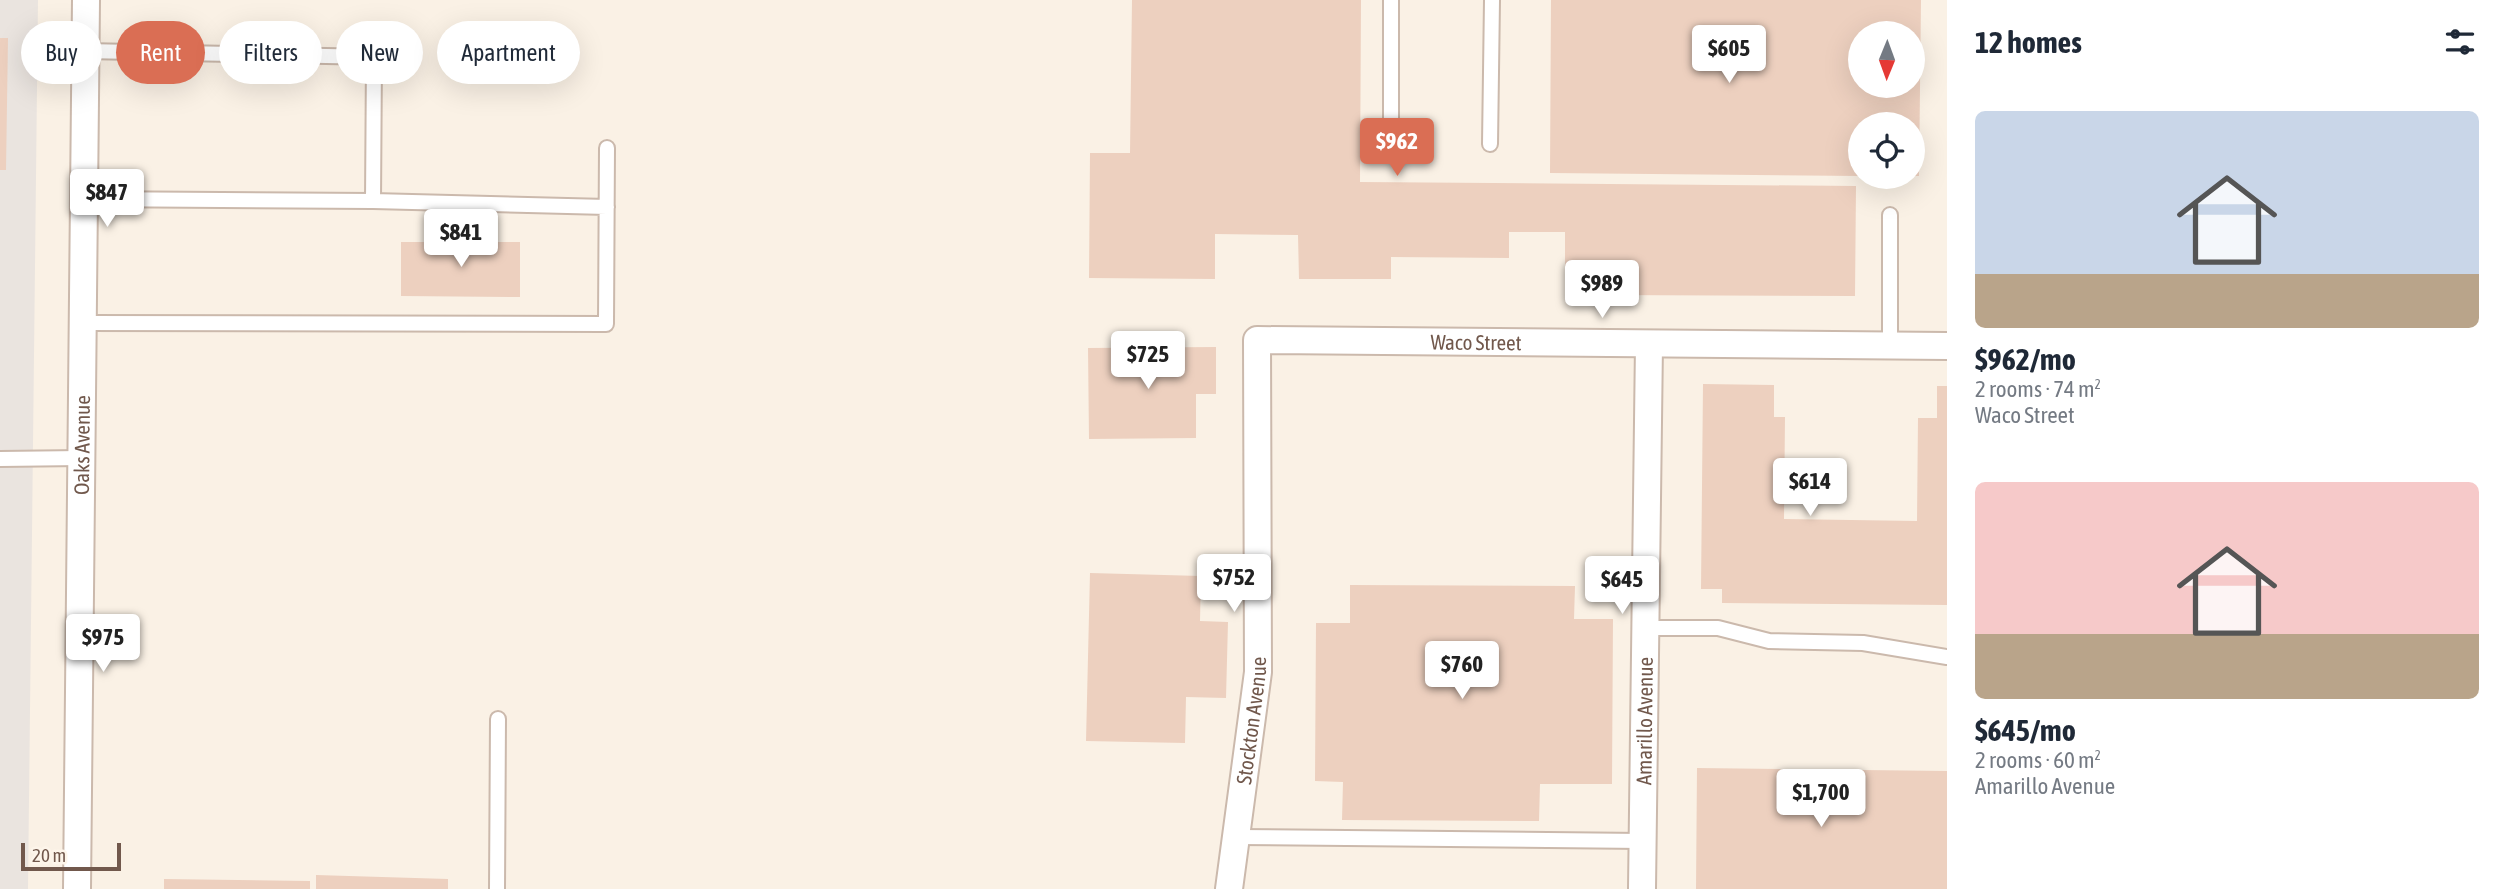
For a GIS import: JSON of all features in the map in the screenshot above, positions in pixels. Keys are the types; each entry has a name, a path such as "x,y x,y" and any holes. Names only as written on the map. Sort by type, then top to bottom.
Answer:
{"street":[{"name":"Oaks Avenue","path":"86,0 86,21"},
{"name":"Oaks Avenue","path":"77,889 85,84"},
{"name":"Waco Street","path":"1257,340 1947,346"},
{"name":"Stockton Avenue","path":"1229,889 1258,672 1257,340"},
{"name":"Amarillo Avenue","path":"1642,889 1649,344"}],"lane":[{"path":"1391,0 1391,141"},
{"path":"1490,144 1492,0"},
{"path":"102,51 374,57 373,201"},
{"path":"82,323 606,324 607,148"},
{"path":"83,199 607,206"},
{"path":"1890,215 1890,345"},
{"path":"0,458 81,458"},
{"path":"1645,628 1718,628 1769,642 1863,643 1947,657"},
{"path":"497,889 498,719"},
{"path":"1236,837 1643,841"}],"shaded area":[{"path":"0,0 38,0 38,21 21,21 21,84 37,84 28,889 0,889"}],"building":[{"path":"1132,0 1361,0 1360,182 1848,186 1848,189 1856,189 1855,296 1602,295 1603,271 1565,271 1565,232 1509,232 1509,258 1391,257 1391,279 1299,279 1298,235 1215,234 1215,279 1089,278 1090,153 1130,153"},
{"path":"1551,0 1921,0 1921,21 1848,21 1848,98 1920,98 1920,112 1848,112 1848,176 1550,173"},
{"path":"0,38 8,38 6,170 0,170"},
{"path":"401,242 520,242 520,297 401,296"},
{"path":"1216,347 1216,394 1196,394 1196,438 1089,439 1088,348"},
{"path":"1703,384 1774,385 1774,417 1785,417 1784,519 1917,521 1918,418 1937,418 1937,386 1947,386 1947,605 1722,603 1722,589 1701,589"},
{"path":"1090,573 1201,576 1200,621 1228,622 1226,698 1186,697 1185,743 1086,741"},
{"path":"1350,585 1575,586 1574,619 1613,619 1612,784 1540,784 1539,821 1342,820 1343,782 1315,781 1316,623 1350,623"},
{"path":"1697,768 1947,771 1947,889 1696,889"},
{"path":"316,875 448,879 448,889 316,889"},
{"path":"164,879 310,881 310,889 164,889"}]}
